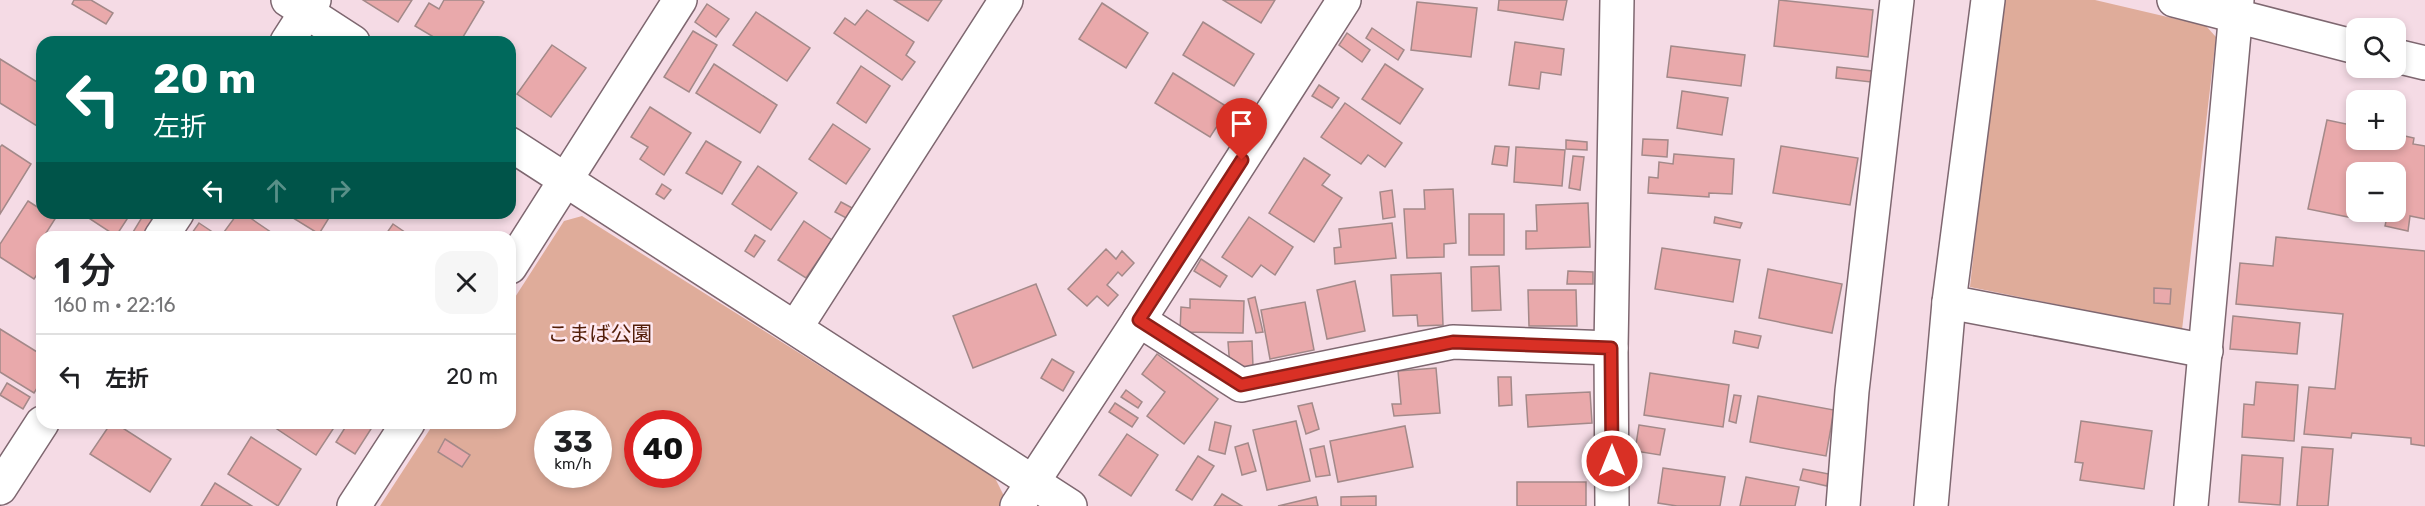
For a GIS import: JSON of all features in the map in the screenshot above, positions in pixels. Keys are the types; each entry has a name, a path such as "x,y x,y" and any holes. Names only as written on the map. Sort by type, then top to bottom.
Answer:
{"street":[{"path":"516,258 680,0"},
{"path":"796,327 1006,0"},
{"path":"1024,494 1139,320 1344,0"},
{"path":"1612,506 1611,348 1617,0"},
{"path":"1843,506 1852,391 1898,0"},
{"path":"1931,506 1949,302 1988,0"},
{"path":"2174,0 2236,9 2346,44"},
{"path":"290,36 303,4 345,36"},
{"path":"2191,506 2236,9"},
{"path":"2406,58 2425,63"},
{"path":"516,148 796,327 1024,494 1070,506"},
{"path":"1949,302 2206,351"},
{"path":"1139,320 1241,385 1453,342 1611,348"},
{"path":"0,488 38,429"},
{"path":"354,506 404,429"}],"green space":[{"path":"2000,0 2095,0 2206,26 2216,37 2182,330 1970,287"},
{"name":"こまば公園","path":"582,216 994,476 1005,498 1000,506 380,506 430,429 516,429 516,296 564,221"}],"building":[{"path":"74,0 91,0 113,13 106,24 72,4"},
{"path":"363,0 412,0 398,22"},
{"path":"444,0 481,0 484,2 464,36 432,36 415,26 429,3 439,9"},
{"path":"894,0 942,0 928,21"},
{"path":"1223,0 1275,0 1261,23"},
{"path":"1499,0 1567,0 1563,20 1498,10"},
{"path":"1779,0 1873,10 1868,57 1774,46"},
{"path":"1417,2 1477,8 1471,57 1411,50"},
{"path":"1102,3 1148,33 1126,68 1079,39"},
{"path":"707,4 729,19 716,37 695,22"},
{"path":"867,10 914,42 906,55 915,62 902,80 834,33 845,18 855,25"},
{"path":"756,12 810,48 787,81 733,45"},
{"path":"1203,22 1254,54 1234,86 1183,55"},
{"path":"1372,28 1404,50 1398,60 1366,38"},
{"path":"693,31 717,45 689,92 664,77"},
{"path":"1347,33 1370,50 1362,62 1339,45"},
{"path":"1515,42 1564,49 1561,75 1541,72 1539,89 1509,85"},
{"path":"552,45 586,68 551,117 517,94"},
{"path":"1671,46 1745,55 1741,86 1667,77"},
{"path":"0,59 36,81 36,125 0,103"},
{"path":"714,64 777,105 760,133 696,93"},
{"path":"1385,64 1423,89 1400,124 1362,99"},
{"path":"861,66 890,86 866,123 837,103"},
{"path":"1837,67 1872,71 1871,82 1836,78"},
{"path":"1173,73 1229,108 1210,137 1155,103"},
{"path":"1319,85 1339,98 1332,108 1312,96"},
{"path":"1682,91 1728,98 1722,135 1677,128"},
{"path":"1345,103 1402,143 1385,167 1368,155 1361,164 1321,137"},
{"path":"650,107 691,133 664,175 640,159 648,147 631,137"},
{"path":"2327,120 2346,124 2346,150 2406,150 2406,136 2414,138 2413,144 2425,146 2425,219 2410,216 2408,231 2385,226 2386,222 2406,222 2406,162 2346,162 2346,217 2308,209"},
{"path":"833,124 870,149 846,184 809,159"},
{"path":"1643,139 1668,140 1667,157 1642,155"},
{"path":"1566,140 1587,142 1587,150 1566,149"},
{"path":"706,141 741,162 722,194 686,173"},
{"path":"2,145 31,164 0,214 0,147"},
{"path":"1495,146 1509,147 1507,166 1492,164"},
{"path":"1781,146 1858,158 1850,205 1773,193"},
{"path":"1516,147 1565,150 1562,186 1514,182"},
{"path":"1674,154 1734,159 1732,194 1709,193 1709,197 1648,193 1649,177 1658,178 1659,162 1673,164"},
{"path":"1573,156 1584,157 1580,190 1569,188"},
{"path":"1304,158 1330,175 1322,185 1342,198 1314,242 1269,213"},
{"path":"758,166 797,193 771,230 732,204"},
{"path":"662,184 671,190 664,199 656,194"},
{"path":"1453,189 1456,243 1444,244 1444,257 1407,258 1404,209 1425,209 1424,190"},
{"path":"1392,190 1395,217 1383,219 1380,192"},
{"path":"28,201 36,206 36,219 55,219 47,231 36,231 36,276 34,279 0,257 0,244"},
{"path":"841,202 856,210 850,220 835,212"},
{"path":"1588,203 1590,247 1526,249 1526,231 1537,231 1536,205"},
{"path":"1469,214 1504,214 1504,255 1469,255"},
{"path":"1249,217 1293,247 1275,275 1261,265 1252,277 1222,257"},
{"path":"1715,217 1742,223 1740,228 1714,223"},
{"path":"90,219 127,219 119,231 108,231"},
{"path":"141,219 154,221 147,231 134,231"},
{"path":"234,219 252,219 269,231 225,231"},
{"path":"295,219 328,219 321,231 314,231"},
{"path":"804,221 832,240 806,278 778,260"},
{"path":"199,223 211,231 193,231"},
{"path":"1392,223 1396,258 1335,264 1334,248 1341,247 1339,229"},
{"path":"393,224 403,231 388,231"},
{"path":"755,235 765,241 754,257 745,251"},
{"path":"2276,237 2425,251 2425,446 2411,444 2411,438 2352,433 2351,438 2304,434 2309,387 2335,389 2343,314 2236,304 2240,263 2273,266"},
{"path":"1662,248 1740,260 1733,302 1655,289"},
{"path":"1106,249 1116,259 1122,251 1134,263 1122,276 1118,272 1107,285 1118,295 1108,306 1097,296 1087,306 1068,289"},
{"path":"1201,259 1227,276 1220,287 1194,271"},
{"path":"1499,266 1501,310 1472,311 1471,267"},
{"path":"1768,269 1842,284 1832,333 1759,318"},
{"path":"1568,271 1593,272 1593,284 1567,284"},
{"path":"1441,273 1443,325 1418,326 1417,315 1393,316 1391,275"},
{"path":"1355,281 1365,331 1327,339 1317,290"},
{"path":"1036,284 1056,335 973,368 953,316"},
{"path":"2154,288 2171,289 2170,304 2154,303"},
{"path":"1528,290 1576,290 1577,326 1529,326"},
{"path":"1255,297 1263,332 1256,333 1248,299"},
{"path":"1190,299 1244,301 1243,333 1180,332 1181,307 1190,308"},
{"path":"1305,302 1314,350 1270,359 1261,310"},
{"path":"2233,316 2300,323 2297,354 2230,349"},
{"path":"0,329 36,351 36,390 34,393 0,372"},
{"path":"1735,331 1761,336 1758,348 1733,343"},
{"path":"1252,341 1253,367 1230,368 1228,342"},
{"path":"1157,354 1218,399 1184,444 1147,416 1165,392 1142,374"},
{"path":"1052,359 1074,372 1063,391 1041,378"},
{"path":"1436,368 1440,413 1394,416 1392,404 1401,404 1398,371"},
{"path":"1650,373 1729,385 1723,427 1644,415"},
{"path":"1498,377 1511,377 1512,405 1499,406"},
{"path":"2256,382 2298,385 2294,441 2242,437 2244,404 2254,405"},
{"path":"7,383 30,397 23,409 0,395"},
{"path":"1126,390 1142,402 1138,408 1121,397"},
{"path":"1590,392 1592,423 1528,427 1526,395"},
{"path":"1734,395 1741,396 1736,423 1729,421"},
{"path":"1758,396 1834,410 1826,456 1750,442"},
{"path":"1115,403 1138,418 1132,427 1109,412"},
{"path":"1312,403 1319,429 1306,434 1298,406"},
{"path":"1296,421 1310,481 1267,490 1253,430"},
{"path":"2081,421 2152,431 2144,489 2080,480 2083,463 2075,462"},
{"path":"1215,422 1231,426 1225,454 1209,450"},
{"path":"1639,425 1665,429 1660,455 1635,451"},
{"path":"1405,426 1413,467 1338,482 1330,441"},
{"path":"107,429 124,429 171,459 150,492 90,454"},
{"path":"277,429 333,429 316,455"},
{"path":"344,429 371,429 355,454 336,442"},
{"path":"1127,434 1158,455 1131,496 1099,475"},
{"path":"251,437 301,469 278,506 228,474"},
{"path":"445,439 470,455 462,467 438,452"},
{"path":"1248,443 1256,471 1242,475 1235,447"},
{"path":"1324,446 1330,475 1316,477 1310,449"},
{"path":"2302,447 2333,449 2328,506 2297,506"},
{"path":"2242,455 2283,458 2280,505 2239,502"},
{"path":"1198,456 1214,466 1192,500 1176,490"},
{"path":"1663,468 1725,477 1720,506 1677,506 1658,503"},
{"path":"1803,469 1829,474 1827,486 1800,480"},
{"path":"1746,477 1799,487 1795,506 1740,506"},
{"path":"1517,482 1586,482 1586,506 1517,506"},
{"path":"215,483 252,506 201,506"},
{"path":"1222,494 1242,506 1214,506"},
{"path":"1376,496 1376,506 1341,506 1341,497"},
{"path":"1316,497 1318,506 1278,506"}],"route":[{"path":"1242,160 1139,320 1241,385 1453,342 1611,348 1612,461"}]}
